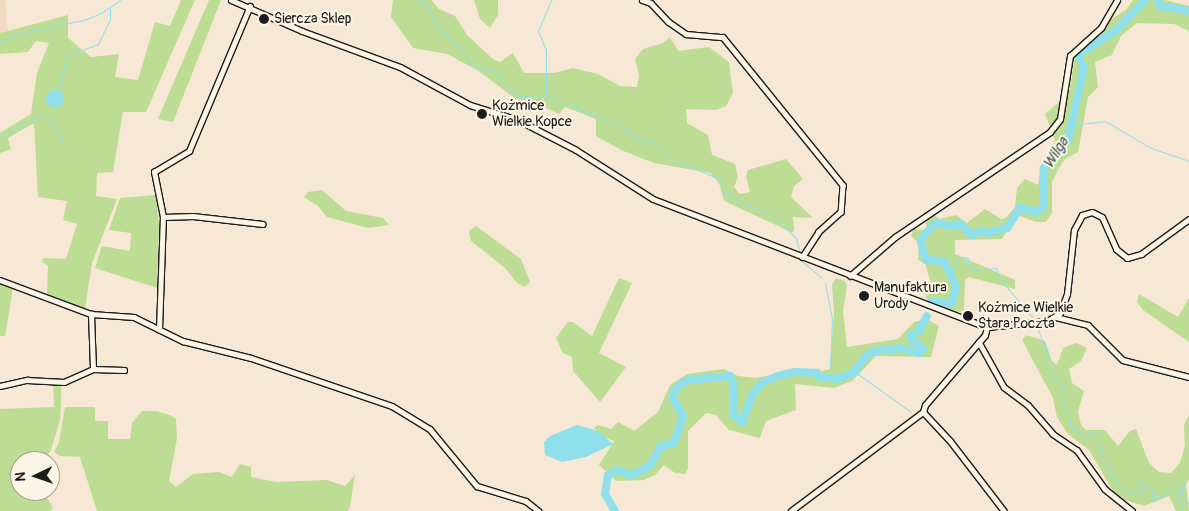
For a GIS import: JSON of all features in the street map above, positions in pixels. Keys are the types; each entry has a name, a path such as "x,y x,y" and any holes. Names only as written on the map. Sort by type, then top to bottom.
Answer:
{"street":[{"path":"231,0 250,6 302,31 405,70 470,105 525,124 587,157 653,199 987,327 1040,322 1056,317 1088,325 1123,360 1189,377"},
{"path":"642,0 651,3 686,34 723,37 843,184 841,212 819,232 803,257"},
{"path":"850,276 895,237 1050,132 1060,119 1070,56 1101,28 1117,0"},
{"path":"159,330 163,217 154,172 189,151 250,6"},
{"path":"1056,317 1066,302 1073,235 1082,215 1092,212 1102,217 1116,249 1128,258 1141,254 1189,219"},
{"path":"163,217 193,216 263,224"},
{"path":"0,280 90,314 134,317 183,341 271,364 406,412 430,429 477,486 526,501 539,511"},
{"path":"90,314 93,369"},
{"path":"791,511 923,412 925,405 979,342 987,327"},
{"path":"979,342 1004,387 1028,405 1053,434 1077,450 1105,489 1132,511"},
{"path":"0,386 27,380 64,382 93,369 124,370"},
{"path":"923,412 950,441 1004,511"}],"shaded area":[{"path":"0,0 5,0 8,31 0,33"}],"green space":[{"path":"181,0 195,0 146,112 123,112 113,172 97,173 96,196 117,199 92,263 85,309 47,294 48,266 42,262 43,258 66,259 77,224 63,220 67,201 38,197 34,123 8,138 11,149 0,153 0,133 31,114 37,73 49,43 36,41 28,52 0,54 0,33 68,15 68,38 91,57 119,54 115,77 138,80 155,22 170,26"},
{"path":"209,0 221,0 173,122 158,119"},
{"path":"393,0 431,0 439,9 455,16 467,35 494,60 500,62 513,53 524,73 554,73 573,68 598,74 620,86 637,87 639,75 635,59 643,49 663,43 670,37 678,51 709,47 729,62 733,93 726,106 716,110 686,109 687,123 708,135 712,155 735,164 738,177 734,187 740,194 750,192 746,176 748,170 786,159 803,179 794,186 791,197 813,218 793,217 794,231 791,232 724,201 719,183 710,173 654,163 621,150 596,136 596,119 565,107 559,114 535,103 516,99 477,70 447,54 413,48 391,17"},
{"path":"474,0 498,0 498,15 490,28 480,19"},
{"path":"1133,0 1165,0 1189,6 1189,31 1174,24 1137,23 1121,36 1112,55 1095,62 1098,87 1088,97 1078,152 1065,159 1052,182 1052,213 1046,222 1036,222 1020,216 1015,218 1002,239 955,240 955,254 1015,280 1015,289 969,277 965,280 964,310 954,313 935,304 925,297 933,290 925,263 918,260 919,243 911,236 914,229 927,230 924,211 940,219 956,215 967,223 985,209 1001,219 1006,218 1015,207 1017,188 1025,179 1038,185 1041,169 1052,157 1055,140 1045,114 1069,94 1075,55 1100,36 1111,19 1126,10"},
{"path":"322,190 346,211 383,218 389,225 368,228 327,217 318,206 304,197 308,192"},
{"path":"156,195 159,225 157,288 95,268 102,246 130,251 131,233 109,230 120,198"},
{"path":"476,226 521,259 530,282 525,287 517,283 505,268 471,241 469,231"},
{"path":"619,278 632,283 599,353 626,367 600,402 573,371 572,357 563,353 556,338 568,322 573,322 592,336"},
{"path":"836,278 845,281 847,286 843,312 847,347 898,339 914,322 927,319 939,326 931,357 876,356 852,381 834,388 795,384 796,410 766,421 760,438 729,430 716,415 706,413 688,431 688,468 685,474 675,473 664,465 655,475 644,480 616,481 599,465 614,441 602,436 594,428 598,425 611,429 618,422 634,431 658,412 670,385 687,374 724,369 738,376 756,378 788,371 812,373 830,369 834,313 832,285"},
{"path":"0,284 13,288 5,336 0,336"},
{"path":"1139,294 1178,317 1189,298 1189,342 1143,310 1137,302"},
{"path":"1026,335 1045,341 1052,361 1057,365 1063,348 1076,343 1087,348 1081,361 1069,369 1072,383 1084,391 1078,411 1081,425 1086,430 1105,430 1118,446 1130,431 1136,429 1149,463 1159,472 1171,473 1180,463 1185,445 1184,425 1189,415 1189,479 1186,484 1189,511 1176,511 1169,496 1144,506 1125,500 1113,491 1089,450 1068,434 1057,417 1053,398 1022,340"},
{"path":"53,382 61,384 61,401 60,420 50,451 10,451 10,501 49,501 53,508 50,511 0,511 0,409 54,407"},
{"path":"65,407 95,407 95,421 108,421 108,439 130,439 132,423 142,411 157,411 176,419 177,438 169,481 176,487 193,474 219,472 232,477 240,464 251,467 251,477 276,482 327,480 345,486 355,475 350,506 348,511 97,511 80,457 60,456 60,451 54,451 59,442"}],"water":[{"path":"55,90 61,93 64,99 61,105 55,108 49,105 46,99 49,93"},
{"path":"577,425 598,431 613,444 586,457 562,462 545,455 544,442 550,436"}],"waterway":[{"path":"0,42 32,30 84,20 101,13 120,0"},
{"path":"417,0 427,7 438,27 454,41 473,66 495,72 505,86"},
{"path":"546,97 546,50 538,31 551,0"},
{"name":"Wilga","path":"931,302 952,303 956,286 944,261 926,260 921,243 923,236 935,224 956,226 959,223 972,235 981,231 989,233 1007,228 1020,208 1037,212 1043,207 1044,168 1068,139 1084,67 1078,55 1116,30 1145,0"},
{"name":"Wilga","path":"1157,0 1160,6 1189,11"},
{"path":"58,90 64,67 71,54 98,44 110,19 110,8"},
{"path":"507,88 519,96 546,97 572,106 623,128 636,138 658,143 675,160 719,179 728,195 739,202 774,215 796,239 800,252"},
{"path":"47,106 47,118 58,132 64,146"},
{"path":"0,139 23,123 45,115"},
{"path":"1069,125 1105,121 1151,148 1189,161"},
{"path":"952,275 959,258 963,257 968,258 968,265 973,270 996,268 1000,279 1033,318"},
{"path":"798,258 822,278"},
{"path":"825,283 832,318 830,365 833,378"},
{"name":"Wilga","path":"615,511 605,494 608,475 617,470 631,475 641,471 651,464 661,446 674,443 683,416 673,398 674,391 680,385 688,380 730,376 734,386 734,415 742,422 753,394 762,383 778,376 794,372 817,373 819,377 837,379 853,373 866,356 874,351 901,348 919,353 923,349 911,339 911,335 918,332 927,316"},
{"path":"1037,327 1048,355 1051,375 1062,385 1061,401 1069,414 1070,424 1084,436 1094,431 1098,435 1101,455 1120,489 1139,496 1142,492 1136,483 1142,482 1154,492 1154,501 1184,484 1182,493 1189,504"},
{"path":"855,372 911,412"},
{"path":"1182,490 1177,494 1182,511"}],"place":[{"name":"Siercza Sklep","path":"264,19"},
{"name":"Koźmice Wielkie Kopce","path":"482,114"},
{"name":"Manufaktura Urody","path":"864,296"},
{"name":"Koźmice Wielkie Stara Poczta","path":"968,316"}]}
